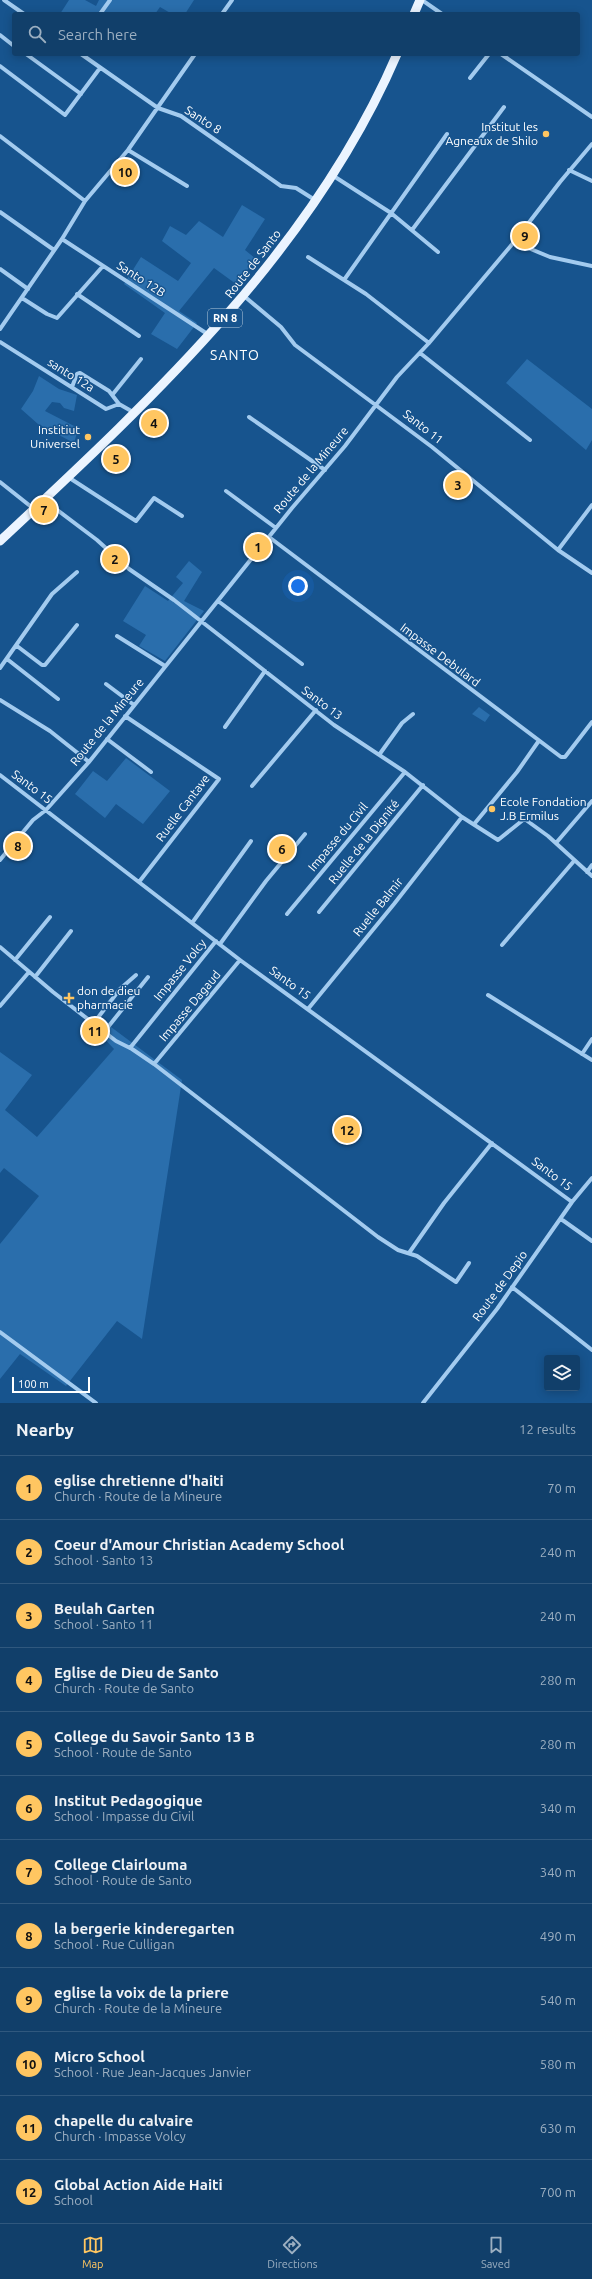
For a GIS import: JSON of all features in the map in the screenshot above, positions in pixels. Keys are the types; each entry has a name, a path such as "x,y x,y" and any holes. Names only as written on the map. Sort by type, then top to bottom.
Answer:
{"main road":[{"path":"415,12 421,0"},
{"name":"Route de Santo","path":"0,541 68,477 133,412 209,335 244,296 315,200 332,174 356,134 396,56"}],"street":[{"path":"4,0 21,12"},
{"path":"101,12 110,0"},
{"path":"223,12 232,0"},
{"path":"421,0 439,12"},
{"path":"0,36 12,45"},
{"path":"29,56 81,94"},
{"name":"Santo 8","path":"84,56 158,108 181,116 281,186 296,188 315,200"},
{"path":"1,327 62,239 85,201 128,150 194,56"},
{"path":"470,78 487,56"},
{"path":"504,56 592,116"},
{"path":"0,66 65,115 100,68"},
{"path":"412,230 504,107"},
{"path":"344,280 447,134"},
{"path":"0,136 85,201"},
{"name":"Route de la Mineure","path":"0,860 33,820 46,810 89,762 276,528 377,405 397,377 429,343 514,242 592,144"},
{"path":"128,150 187,186"},
{"path":"570,170 592,181"},
{"path":"332,174 390,213 438,252"},
{"path":"0,212 54,250"},
{"name":"Santo 12B","path":"62,239 209,335"},
{"path":"514,242 550,257 592,266"},
{"path":"308,257 366,294 429,343"},
{"path":"22,298 46,314 57,318 103,266"},
{"path":"0,269 28,289"},
{"path":"77,294 139,336"},
{"name":"Santo 11","path":"244,296 281,327 295,345 432,447 558,550 592,573"},
{"name":"santo 12a","path":"0,342 106,409 119,404"},
{"path":"420,353 530,440"},
{"path":"113,394 141,359"},
{"path":"72,387 78,374 80,373 113,394 119,404 133,412"},
{"path":"249,417 325,470"},
{"path":"68,477 136,521 154,498 182,516"},
{"path":"0,482 34,509"},
{"path":"226,491 276,528"},
{"name":"Santo 13","path":"43,500 96,540 129,569 201,621 334,725 423,785 462,817 475,823 498,840 524,819 556,843 592,876"},
{"path":"558,550 592,505"},
{"name":"Impasse Debulard","path":"269,538 538,742 563,758 592,722"},
{"path":"0,668 17,646 52,594 77,572"},
{"path":"218,601 302,664"},
{"path":"17,646 42,665 45,664 77,625"},
{"path":"117,636 165,666"},
{"path":"7,659 58,699"},
{"path":"225,726 265,671"},
{"path":"106,684 134,705"},
{"path":"0,700 50,731 89,762"},
{"path":"252,786 316,710"},
{"path":"379,755 402,723 413,714"},
{"name":"Ruelle Cantave","path":"125,716 219,779 139,882"},
{"path":"107,739 151,772"},
{"path":"475,823 517,772 538,742"},
{"name":"Impasse du Civil","path":"287,914 404,772"},
{"name":"Santo 15","path":"0,775 240,960 572,1202"},
{"name":"Ruelle de la Dignité","path":"319,912 423,785"},
{"path":"556,843 592,801"},
{"name":"Ruelle Balmir","path":"308,1009 394,904 462,817"},
{"path":"220,944 266,881 305,834"},
{"path":"192,923 252,841"},
{"path":"502,944 574,860"},
{"path":"587,872 592,865"},
{"path":"15,960 50,918"},
{"path":"35,977 71,931"},
{"name":"Impasse Volcy","path":"130,1048 216,941"},
{"path":"0,947 93,1024 116,1041 130,1048 154,1064 372,1233 398,1250 410,1253 456,1282 469,1263"},
{"name":"Impasse Dagaud","path":"154,1064 240,960"},
{"path":"0,1006 29,972"},
{"path":"93,1024 120,989 136,975"},
{"path":"104,1032 148,977"},
{"path":"488,995 592,1060"},
{"path":"582,1054 592,1039"},
{"path":"410,1253 444,1203 492,1143"},
{"name":"Route de Depio","path":"422,1403 512,1287 572,1202 592,1178"},
{"path":"561,1219 592,1241"},
{"path":"512,1287 592,1350"},
{"path":"0,1332 96,1403"}],"shaded area":[{"path":"69,0 85,0 96,6 99,0 194,0 186,12 169,12 160,7 156,12 61,12"},
{"path":"242,205 265,219 245,250 256,259 236,284 214,268 179,311 197,323 177,349 151,334 165,313 124,284 141,257 178,281 191,263 162,241 170,226 186,235 199,221 223,237"},
{"path":"527,359 592,409 592,440 586,450 506,383"},
{"path":"39,376 59,389 77,395 74,411 64,408 60,403 52,402 45,411 76,427 77,433 74,443 38,424 21,409 33,391"},
{"path":"189,561 202,572 184,601 204,611 165,661 139,646 146,635 123,621 145,586 168,601 183,583 176,577"},
{"path":"479,707 490,715 485,722 472,714"},
{"path":"126,758 170,791 143,824 116,804 105,818 75,794 93,771 107,781"},
{"path":"103,1021 182,1080 142,1339 117,1321 66,1386 20,1354 0,1379 0,1244 39,1196 4,1168 0,1173 0,1052 32,1075 5,1110 37,1137 114,1049 98,1032"}],"place":[{"name":"Institut les Agneaux de Shilo","path":"546,134"},
{"name":"Micro School","path":"125,172"},
{"name":"eglise la voix de la priere","path":"525,236"},
{"name":"Eglise de Dieu de Santo","path":"154,423"},
{"name":"Institiut Universel","path":"88,437"},
{"name":"College du Savoir Santo 13 B","path":"116,459"},
{"name":"Beulah Garten","path":"458,485"},
{"name":"College Clairlouma","path":"44,510"},
{"name":"eglise chretienne d'haiti","path":"258,547"},
{"name":"Coeur d'Amour Christian Academy School","path":"115,559"},
{"name":"Ecole Fondation J.B Ermilus","path":"492,809"},
{"name":"la bergerie kinderegarten","path":"18,846"},
{"name":"Institut Pedagogique","path":"282,849"},
{"name":"don de dieu pharmacie","path":"69,998"},
{"name":"chapelle du calvaire","path":"95,1031"},
{"name":"Global Action Aide Haiti","path":"347,1130"}],"district":[{"name":"SANTO","path":"235,355"}]}
